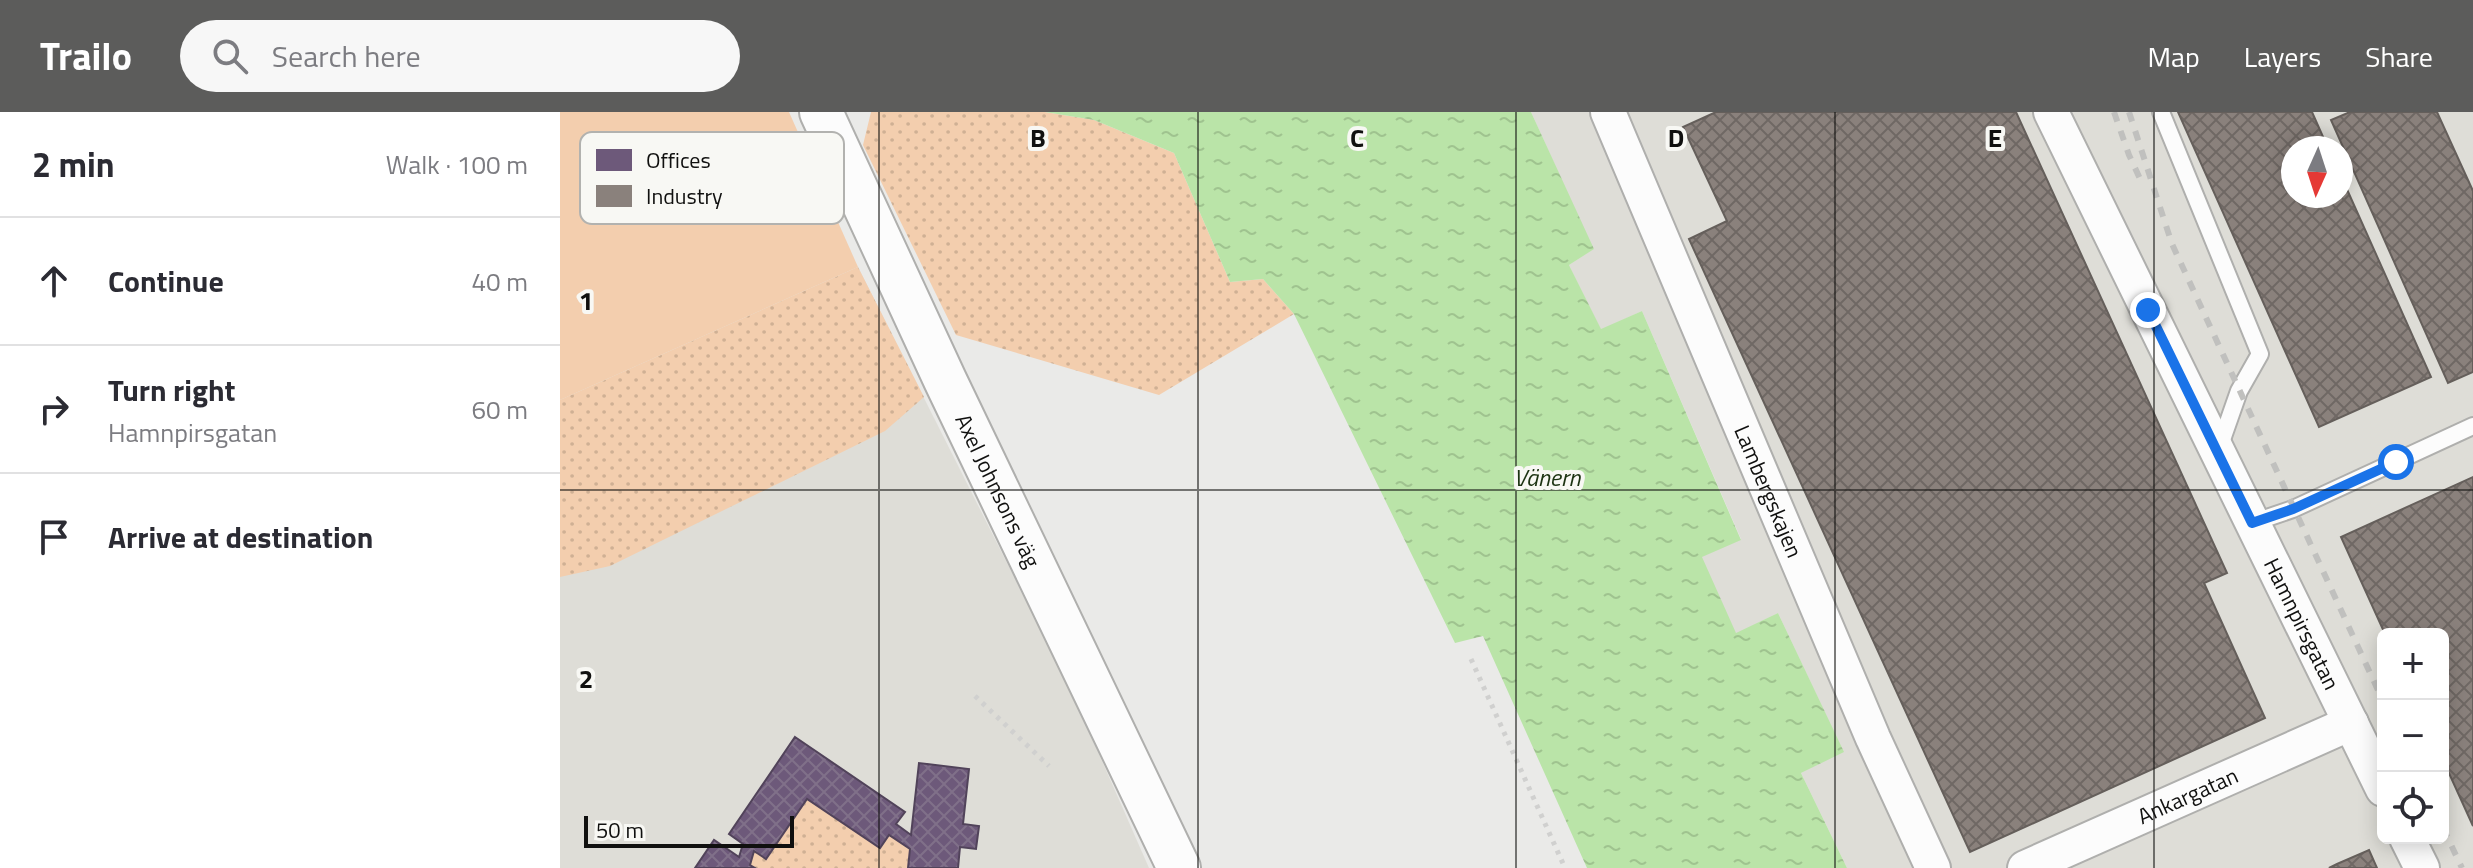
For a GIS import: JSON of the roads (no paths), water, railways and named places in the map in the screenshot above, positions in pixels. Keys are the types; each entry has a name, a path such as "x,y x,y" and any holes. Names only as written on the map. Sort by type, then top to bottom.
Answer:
{"street":[{"name":"Axel Johnsons väg","path":"821,112 830,132"},
{"name":"Lambergskajen","path":"1608,112 1873,738 1933,868"},
{"name":"Hamnpirsgatan","path":"2051,112 2377,777"},
{"name":"Axel Johnsons väg","path":"844,162 1179,868"},
{"name":"Ankargatan","path":"2025,868 2351,723"},
{"path":"2410,844 2422,868"}],"lane":[{"path":"2161,112 2260,354 2239,391 2218,452"},
{"path":"2252,523 2293,509 2473,426"}],"water":[{"name":"Vänern","path":"1045,112 1531,112 1594,249 1569,265 1601,329 1642,311 1741,540 1702,557 1736,633 1778,613 1844,752 1801,773 1847,868 1587,868 1483,636 1455,643 1294,314 1263,279 1230,282 1174,153 1094,120"}],"railway":[{"path":"2114,112 2142,183"},
{"path":"2129,112 2172,244 2383,700"},
{"path":"2449,841 2462,868"}]}
